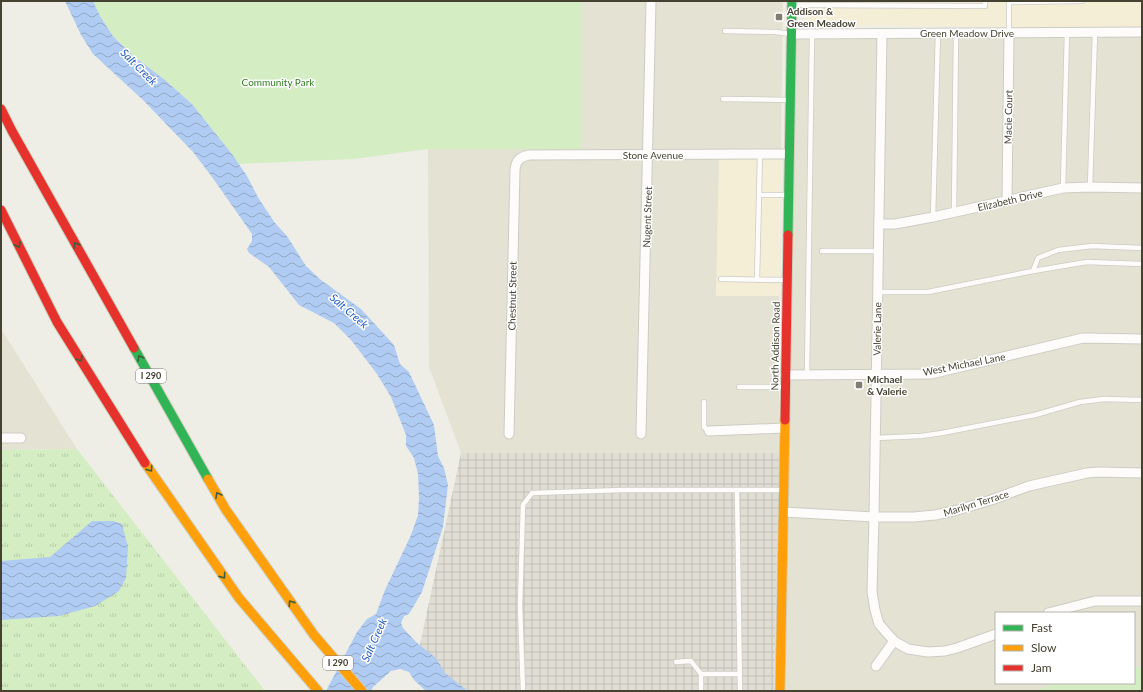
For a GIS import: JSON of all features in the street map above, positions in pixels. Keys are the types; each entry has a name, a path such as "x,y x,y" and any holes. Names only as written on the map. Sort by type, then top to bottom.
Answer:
{"main road":[{"name":"North Addison Road","path":"780,691 792,3"},
{"name":"I 290","path":"1,109 226,510 314,635 362,691"},
{"path":"1,210 57,322 138,453 239,598 318,691"}],"street":[{"name":"Nugent Street","path":"641,434 652,1"},
{"name":"Green Meadow Drive","path":"792,34 1142,32"},
{"name":"Macie Court","path":"1007,200 1009,33"},
{"name":"Valerie Lane","path":"882,34 876,438 872,592 879,624 894,641"},
{"name":"Stone Avenue","path":"518,159 522,156 529,155 789,154"},
{"name":"Chestnut Street","path":"509,434 515,170 518,159"},
{"name":"Elizabeth Drive","path":"879,224 895,224 954,213 1063,188 1142,188"},
{"name":"West Michael Lane","path":"785,375 931,374 1083,338 1142,339"},
{"path":"708,431 784,428"},
{"path":"1,438 21,438"},
{"name":"Marilyn Terrace","path":"783,512 874,517 914,517 935,515 991,500 1029,486 1087,473 1142,473"},
{"path":"1052,612 1095,600 1142,601"},
{"path":"876,666 894,641 908,649 928,652 945,651 995,634"}],"lane":[{"path":"792,3 892,3 985,6 985,1"},
{"path":"1009,33 1009,1 1082,1"},
{"path":"725,31 776,32 792,34"},
{"path":"1063,188 1067,32"},
{"path":"1090,187 1095,32"},
{"path":"933,217 938,33"},
{"path":"954,213 956,33"},
{"path":"807,375 812,34"},
{"path":"723,99 790,100"},
{"path":"757,280 760,154"},
{"path":"759,195 789,195"},
{"path":"1033,271 1038,258 1058,250 1092,246 1142,248"},
{"path":"822,251 878,251"},
{"path":"877,292 928,292 1086,262 1142,264"},
{"path":"721,279 787,280"},
{"path":"739,387 785,387"},
{"path":"876,438 921,436 942,433 1034,415 1080,402 1104,399 1142,400"},
{"path":"704,402 704,427 708,431"},
{"path":"523,691 520,606 523,505 532,492 623,490 783,490"},
{"path":"737,490 740,691"},
{"path":"676,662 691,661 702,674 701,691"},
{"path":"702,674 740,674"}],"shaded area":[{"path":"581,1 783,1 781,151 717,296 779,296 779,453 461,453 429,367 428,149 581,149"},
{"path":"805,1 1142,1 1142,28 805,25"},
{"path":"1142,28 1142,667 1135,667 1135,612 995,612 995,684 1053,684 1035,691 781,691 796,37"},
{"path":"781,151 779,296 716,296 719,157"},
{"path":"1,329 77,449 1,450"},
{"path":"461,453 779,453 774,691 457,691 419,649"}],"green space":[{"name":"Community Park","path":"93,1 581,1 581,149 428,149 354,159 238,164 232,154 192,104 165,80 131,54 113,36 100,16"},
{"path":"77,449 265,691 1,691 1,450"},
{"path":"1135,667 1142,667 1142,691 1035,691 1053,684 1135,684"}],"water":[{"name":"Salt Creek","path":"65,1 93,1 100,16 113,36 131,54 165,80 192,104 232,154 247,176 259,199 275,223 287,236 306,266 321,280 361,309 394,345 400,364 409,372 434,425 438,456 444,468 448,485 443,527 422,592 409,614 404,616 401,623 403,628 416,642 436,658 445,673 468,691 426,691 414,680 409,672 400,669 391,671 373,687 371,691 326,691 357,632 367,619 376,614 385,590 411,535 418,515 418,474 414,458 406,446 406,435 391,397 377,374 351,340 334,323 299,305 269,267 249,253 247,249 252,241 252,234 212,177 193,152 143,100 93,54 81,35"},
{"path":"92,521 113,521 122,524 128,547 126,578 119,591 95,606 59,616 1,620 1,561 50,557"}],"traffic: fast":[{"path":"788,235 792,1"},
{"path":"134,348 208,479"}],"traffic: slow":[{"path":"780,691 785,420"},
{"path":"145,463 239,598 318,691"},
{"path":"208,479 226,510 314,635 362,691"}],"traffic: jam":[{"path":"1,109 134,348"},
{"path":"1,210 57,322 145,463"},
{"path":"785,420 788,235"}],"place":[{"name":"Addison & Green Meadow","path":"779,17"},
{"name":"Michael & Valerie","path":"859,385"}]}
